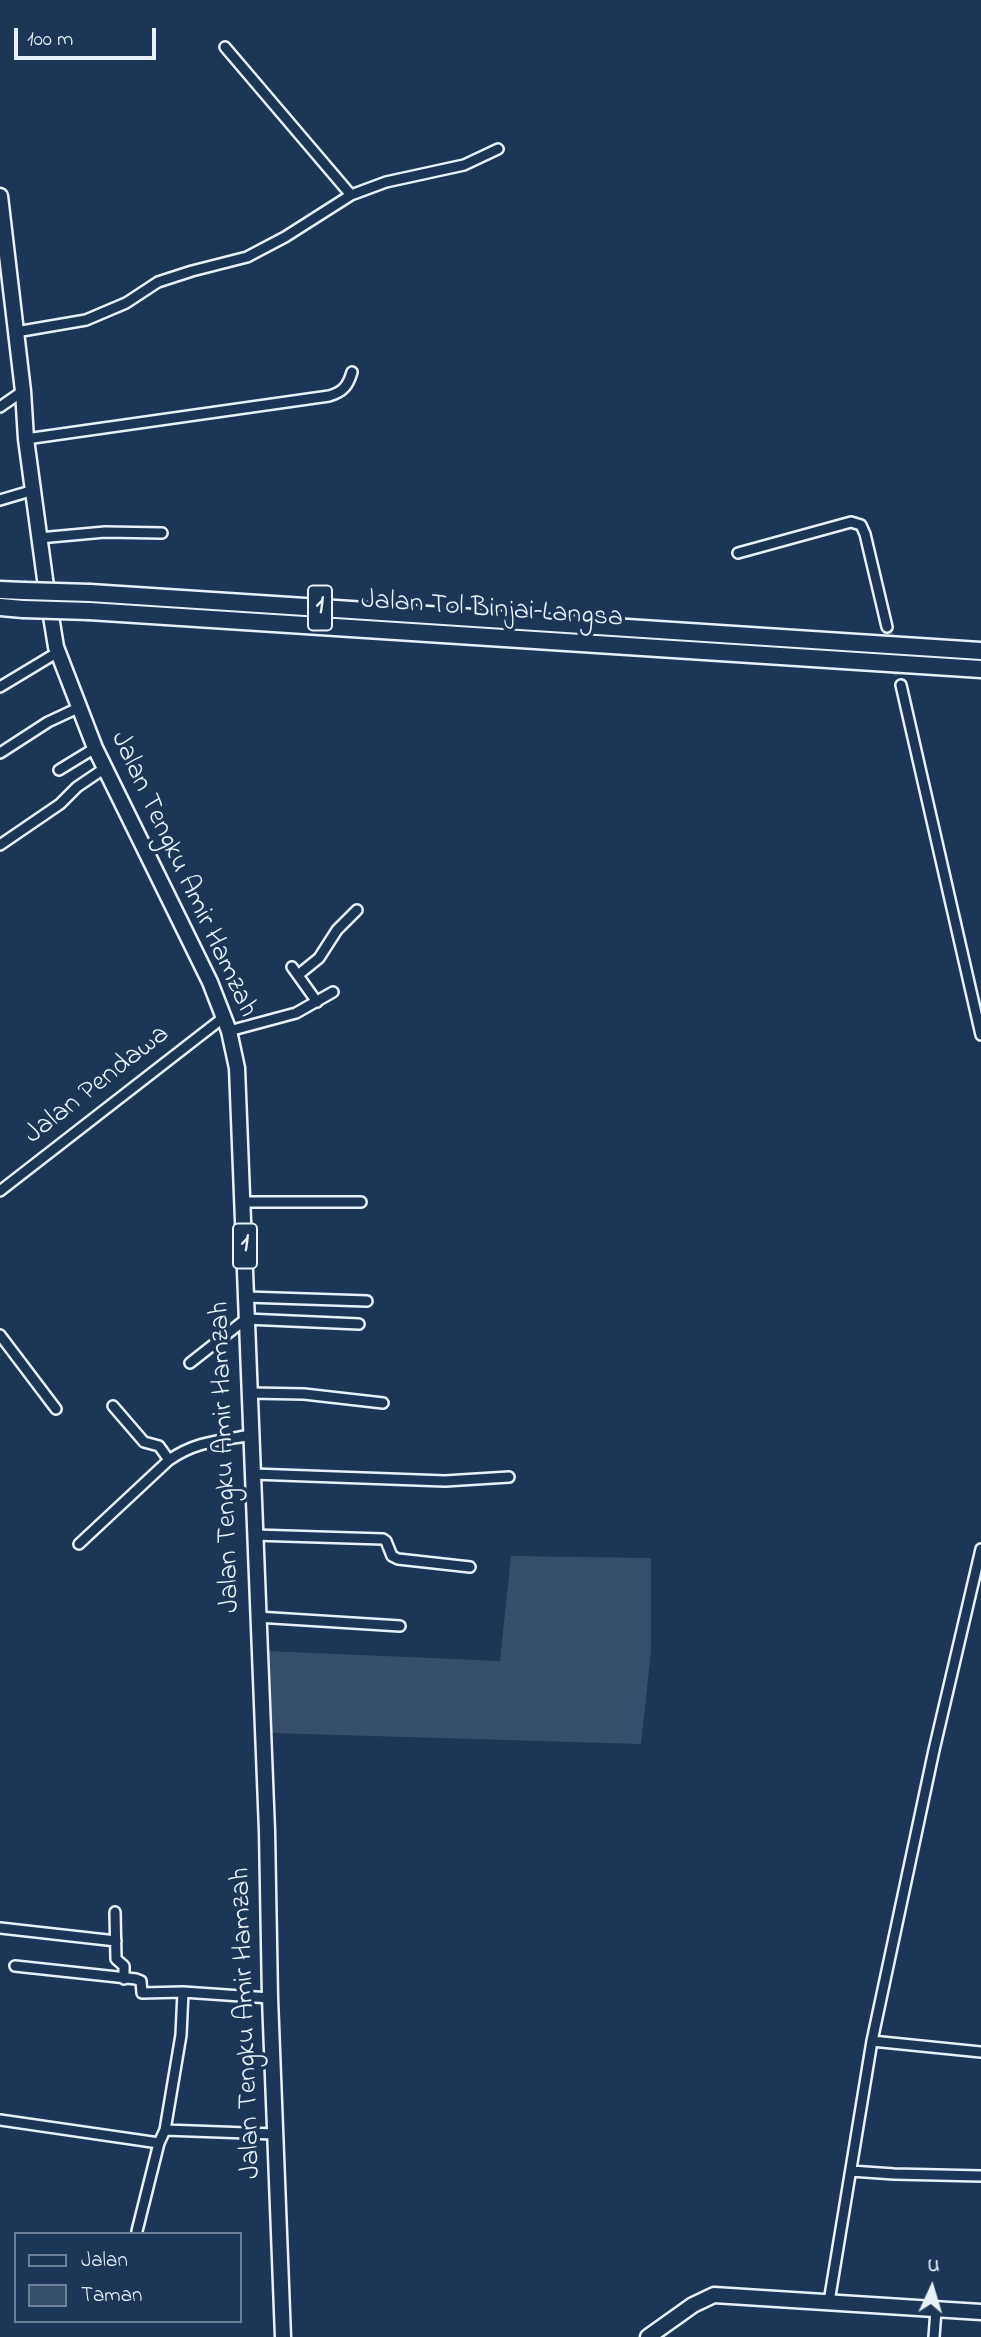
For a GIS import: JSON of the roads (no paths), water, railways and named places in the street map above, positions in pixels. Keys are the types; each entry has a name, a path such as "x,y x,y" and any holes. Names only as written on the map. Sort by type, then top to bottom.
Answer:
{"highway":[{"name":"Jalan Tol Binjai–Langsa","path":"0,590 90,593 981,651"},
{"name":"Jalan Tol Binjai–Langsa","path":"0,607 981,669"}],"main road":[{"name":"Jalan Tengku Amir Hamzah","path":"0,197 23,391 26,439 58,652 94,748 185,928 227,1024 239,1082 283,2337"},
{"path":"648,2337 693,2305 714,2295 981,2312"}],"street":[{"path":"225,47 351,195"},
{"path":"16,332 86,320 126,303 158,282 247,257 285,237 351,195 386,182 464,166 498,149"},
{"path":"26,439 329,396 340,393 348,385 352,372"},
{"path":"0,407 23,391"},
{"path":"0,500 34,490"},
{"path":"738,553 850,522 861,525 887,627"},
{"path":"39,538 105,532 162,533"},
{"path":"0,687 58,652"},
{"path":"901,685 981,1035"},
{"path":"0,753 48,722 78,708"},
{"path":"59,770 94,748"},
{"path":"0,845 60,804 76,787 105,768"},
{"path":"317,1002 295,971 319,958 337,930 357,910"},
{"path":"227,1024 285,1016 333,992"},
{"name":"Jalan Pendawa","path":"0,1191 227,1024"},
{"path":"243,1202 361,1202"},
{"path":"246,1297 366,1301"},
{"path":"190,1363 246,1319 359,1324"},
{"path":"0,1335 56,1409"},
{"path":"250,1393 304,1394 383,1403"},
{"path":"113,1406 144,1441 159,1446 169,1460"},
{"path":"79,1544 169,1460 191,1446 251,1435"},
{"path":"253,1474 445,1481 509,1476"},
{"path":"254,1535 383,1539 392,1556 398,1559 470,1567"},
{"path":"829,2302 872,2041 934,1750 981,1549"},
{"path":"257,1617 400,1626"},
{"path":"115,1912 116,1959 124,1966 124,1979"},
{"path":"0,1928 116,1941"},
{"path":"15,1966 139,1980 142,1993 183,1992 270,1998"},
{"path":"137,2231 159,2143 165,2130 181,2035 183,1992"},
{"path":"872,2041 981,2052"},
{"path":"0,2120 159,2143"},
{"path":"165,2130 274,2134"},
{"path":"851,2171 981,2176"},
{"path":"934,2337 936,2310"}],"tunnel":[{"path":"887,627 901,685"}]}
